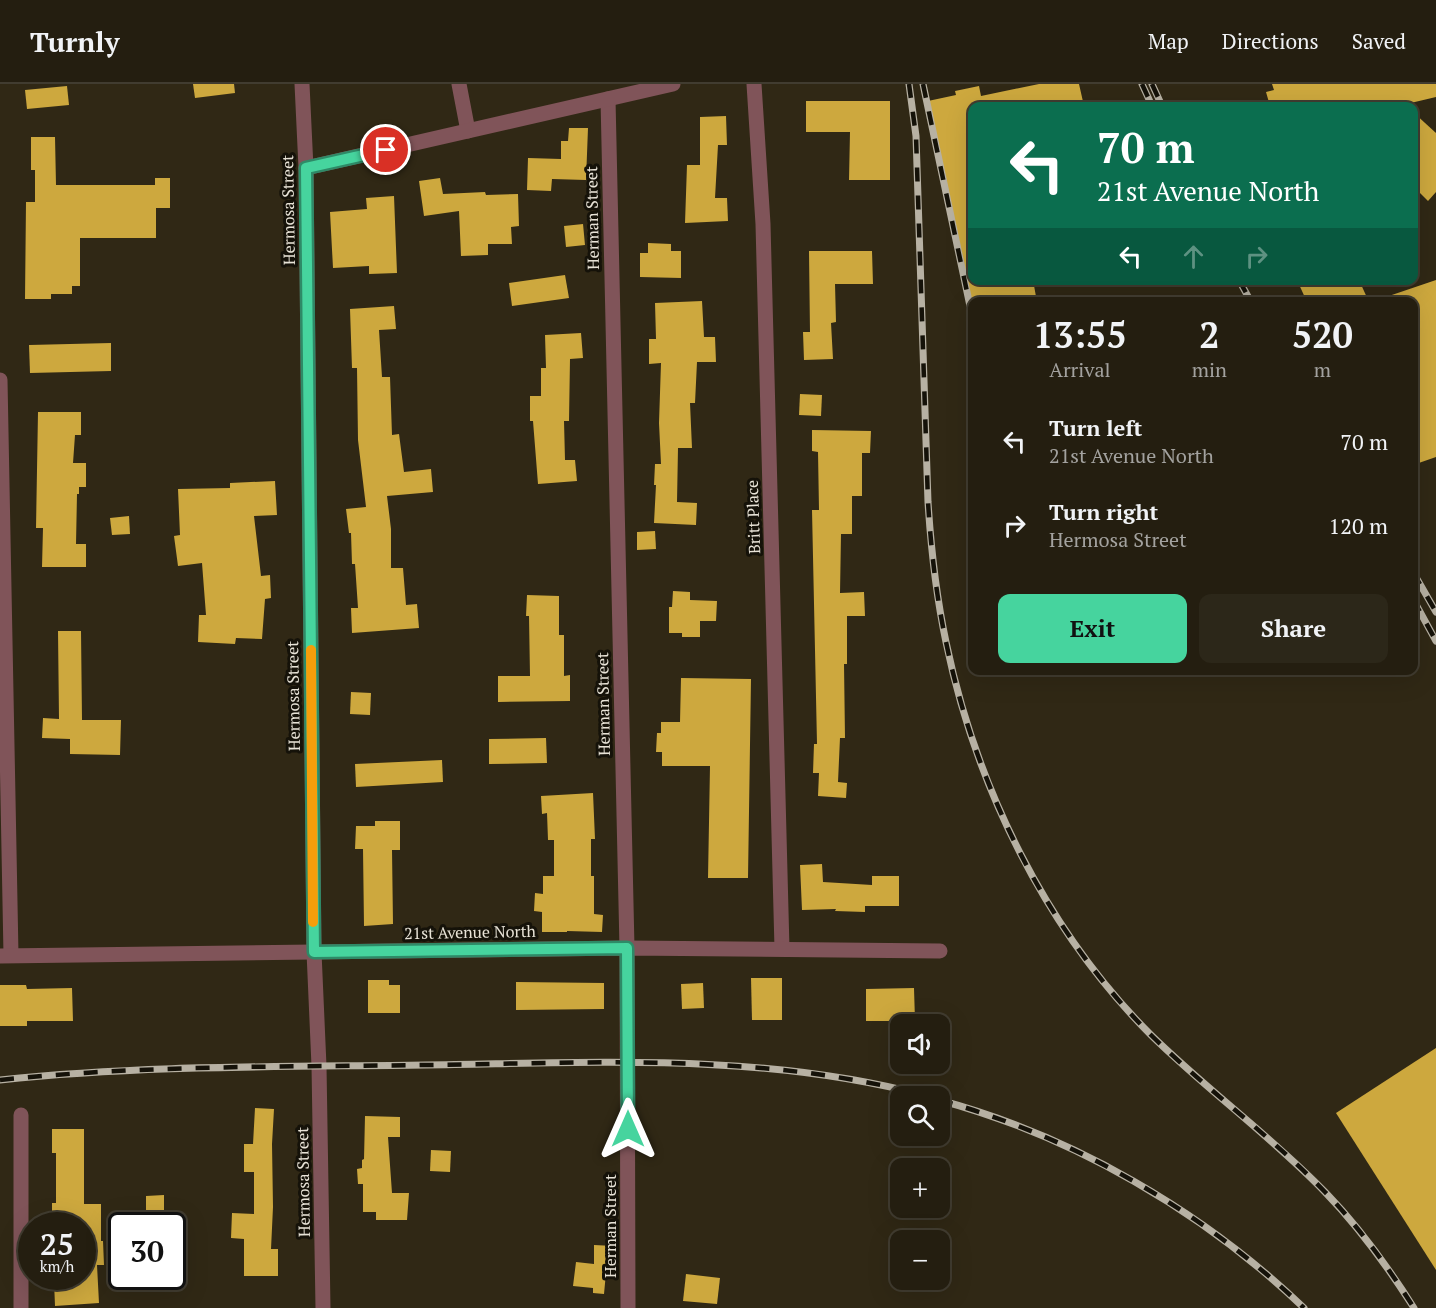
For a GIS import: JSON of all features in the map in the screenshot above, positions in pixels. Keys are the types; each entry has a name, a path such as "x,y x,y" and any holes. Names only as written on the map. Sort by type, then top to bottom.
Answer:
{"street":[{"name":"Hermosa Street","path":"302,84 306,168 314,952 320,1066 323,1308"},
{"path":"459,84 468,131"},
{"path":"306,168 673,84"},
{"name":"Britt Place","path":"754,84 763,224 782,949"},
{"name":"Herman Street","path":"608,99 627,948 628,1308"},
{"path":"0,380 6,956"},
{"name":"21st Avenue North","path":"6,956 627,948 940,951"},
{"path":"21,1114 21,1308"}],"building":[{"path":"193,84 234,84 235,93 195,98"},
{"path":"1039,84 1079,84 1083,102 968,102 968,280 966,280 928,101 956,95 955,91 979,86 981,96"},
{"path":"1272,84 1436,84 1436,97 1415,102 1269,102 1266,92 1274,90"},
{"path":"67,86 69,105 27,109 25,90"},
{"path":"806,101 890,101 890,180 849,180 850,132 806,132"},
{"path":"726,116 727,145 718,145 715,198 727,198 728,221 685,223 687,165 700,165 700,117"},
{"path":"1418,117 1436,133 1436,192 1428,201 1418,191"},
{"path":"569,128 588,128 586,180 552,179 551,191 527,190 528,158 561,159 561,141 568,141"},
{"path":"31,137 55,137 56,185 155,185 155,178 170,178 170,208 156,208 156,238 80,238 80,286 72,286 72,294 51,294 51,299 25,299 26,202 35,202 35,170 31,170"},
{"path":"440,178 443,194 485,192 486,195 518,194 519,226 511,227 512,244 488,244 488,255 461,256 459,211 424,216 419,181"},
{"path":"394,196 397,273 369,274 369,266 333,268 330,212 367,209 366,198"},
{"path":"583,224 585,245 566,247 564,226"},
{"path":"648,243 671,244 671,251 681,251 681,278 640,277 640,253 648,253"},
{"path":"809,251 872,251 873,284 835,284 836,322 831,323 833,359 804,360 803,332 810,332"},
{"path":"565,275 569,298 512,306 509,283"},
{"path":"966,280 968,280 968,285 1034,285 1036,297 970,297"},
{"path":"1436,280 1436,457 1418,463 1418,297 1386,297"},
{"path":"1299,285 1361,285 1367,297 1305,297"},
{"path":"702,301 704,337 715,337 716,362 697,362 695,403 690,403 692,448 678,448 677,502 697,503 696,525 654,523 655,464 661,464 659,423 661,363 649,364 649,339 656,339 655,303"},
{"path":"394,306 396,329 379,330 382,377 390,377 392,435 399,434 404,472 431,469 433,492 387,496 391,529 391,568 403,568 406,605 417,604 419,628 352,633 351,608 358,608 355,564 352,564 351,533 349,533 346,509 366,507 358,440 357,368 352,368 350,309"},
{"path":"581,333 583,358 570,359 569,421 564,421 565,460 575,460 577,481 538,484 533,421 530,421 530,396 541,396 541,368 546,368 545,335"},
{"path":"111,343 111,371 30,373 29,345"},
{"path":"800,394 822,395 821,416 799,415"},
{"path":"38,412 81,412 81,435 75,435 73,463 86,463 86,487 79,487 79,494 77,494 76,544 86,544 86,567 42,567 43,528 36,528"},
{"path":"812,430 871,431 870,453 862,453 862,496 852,496 852,534 841,534 840,593 864,592 865,616 847,616 847,664 844,664 845,738 840,738 838,782 847,783 846,798 818,796 819,773 813,773 814,744 817,744 812,510 819,510 818,452 812,451"},
{"path":"275,481 277,515 254,516 261,576 270,575 271,598 265,599 262,639 236,638 235,644 198,642 199,615 206,615 202,563 178,566 174,536 180,535 178,489 230,488 230,483"},
{"path":"129,516 130,534 112,535 110,518"},
{"path":"655,531 656,549 637,550 637,532"},
{"path":"673,591 690,592 690,600 717,601 716,621 700,621 700,637 682,637 682,633 669,633 669,607 672,607"},
{"path":"527,595 559,596 559,635 564,635 564,676 570,675 570,701 498,702 498,676 530,676"},
{"path":"58,631 81,631 82,720 121,720 120,755 70,754 70,739 42,738 43,718 59,719"},
{"path":"681,678 751,679 748,878 708,878 710,766 662,766 662,752 656,752 657,733 661,733 661,722 680,722"},
{"path":"351,692 371,693 370,715 350,714"},
{"path":"546,738 547,763 489,764 489,739"},
{"path":"442,760 443,782 356,787 355,764"},
{"path":"593,793 595,839 591,839 591,876 594,876 594,914 603,915 602,932 542,932 542,912 534,911 535,893 543,894 543,876 554,876 554,840 548,840 547,813 542,814 541,796"},
{"path":"375,821 400,821 400,850 392,850 393,924 364,926 363,849 355,849 356,826 375,826"},
{"path":"822,864 823,882 872,885 872,876 899,876 899,906 865,906 865,912 835,911 836,909 802,910 800,865"},
{"path":"751,978 782,978 782,1020 752,1020"},
{"path":"368,980 389,980 389,985 400,985 400,1013 368,1013"},
{"path":"516,982 604,983 604,1009 516,1010"},
{"path":"703,983 704,1008 682,1009 681,984"},
{"path":"0,985 26,985 27,989 72,988 73,1021 27,1021 27,1026 0,1026"},
{"path":"914,988 915,1014 890,1014 890,1021 866,1021 866,989"},
{"path":"1436,1048 1436,1270 1336,1113"},
{"path":"255,1108 274,1109 271,1249 278,1249 278,1276 244,1276 244,1239 231,1238 232,1213 254,1214 254,1172 244,1172 244,1144 253,1144"},
{"path":"365,1116 400,1117 400,1137 388,1137 392,1193 409,1193 407,1220 376,1220 376,1212 363,1212 363,1184 358,1184 357,1169 362,1168 364,1159"},
{"path":"52,1129 84,1129 84,1204 101,1204 101,1241 103,1241 104,1265 97,1265 99,1303 55,1306 54,1290 96,1290 96,1212 52,1212 52,1203 56,1203 56,1153 52,1153"},
{"path":"431,1150 451,1151 450,1172 430,1171"},
{"path":"164,1195 164,1212 146,1212 146,1196"},
{"path":"594,1245 614,1246 613,1262 607,1262 604,1294 593,1293 593,1288 573,1286 576,1262 594,1264"},
{"path":"686,1274 720,1278 717,1304 683,1301"}],"railway":[{"path":"909,84 916,136 928,502 934,572 942,624 959,696 996,802 1020,854 1048,903 1079,950 1113,994 1172,1055 1325,1192 1373,1248 1414,1308"},
{"path":"923,84 968,297"},
{"path":"1142,84 1150,102"},
{"path":"1152,84 1160,102"},
{"path":"1242,285 1248,297"},
{"path":"1418,581 1436,612"},
{"path":"1418,608 1436,641"},
{"path":"0,1080 53,1075 212,1068 614,1062 740,1066 803,1072 890,1088"},
{"path":"950,1103 1038,1134 1087,1156 1134,1182 1180,1209 1224,1240 1304,1308"}],"slow traffic":[{"path":"311,650 313,922"}],"route":[{"path":"386,150 306,168 314,952 627,948 628,1129"}]}
